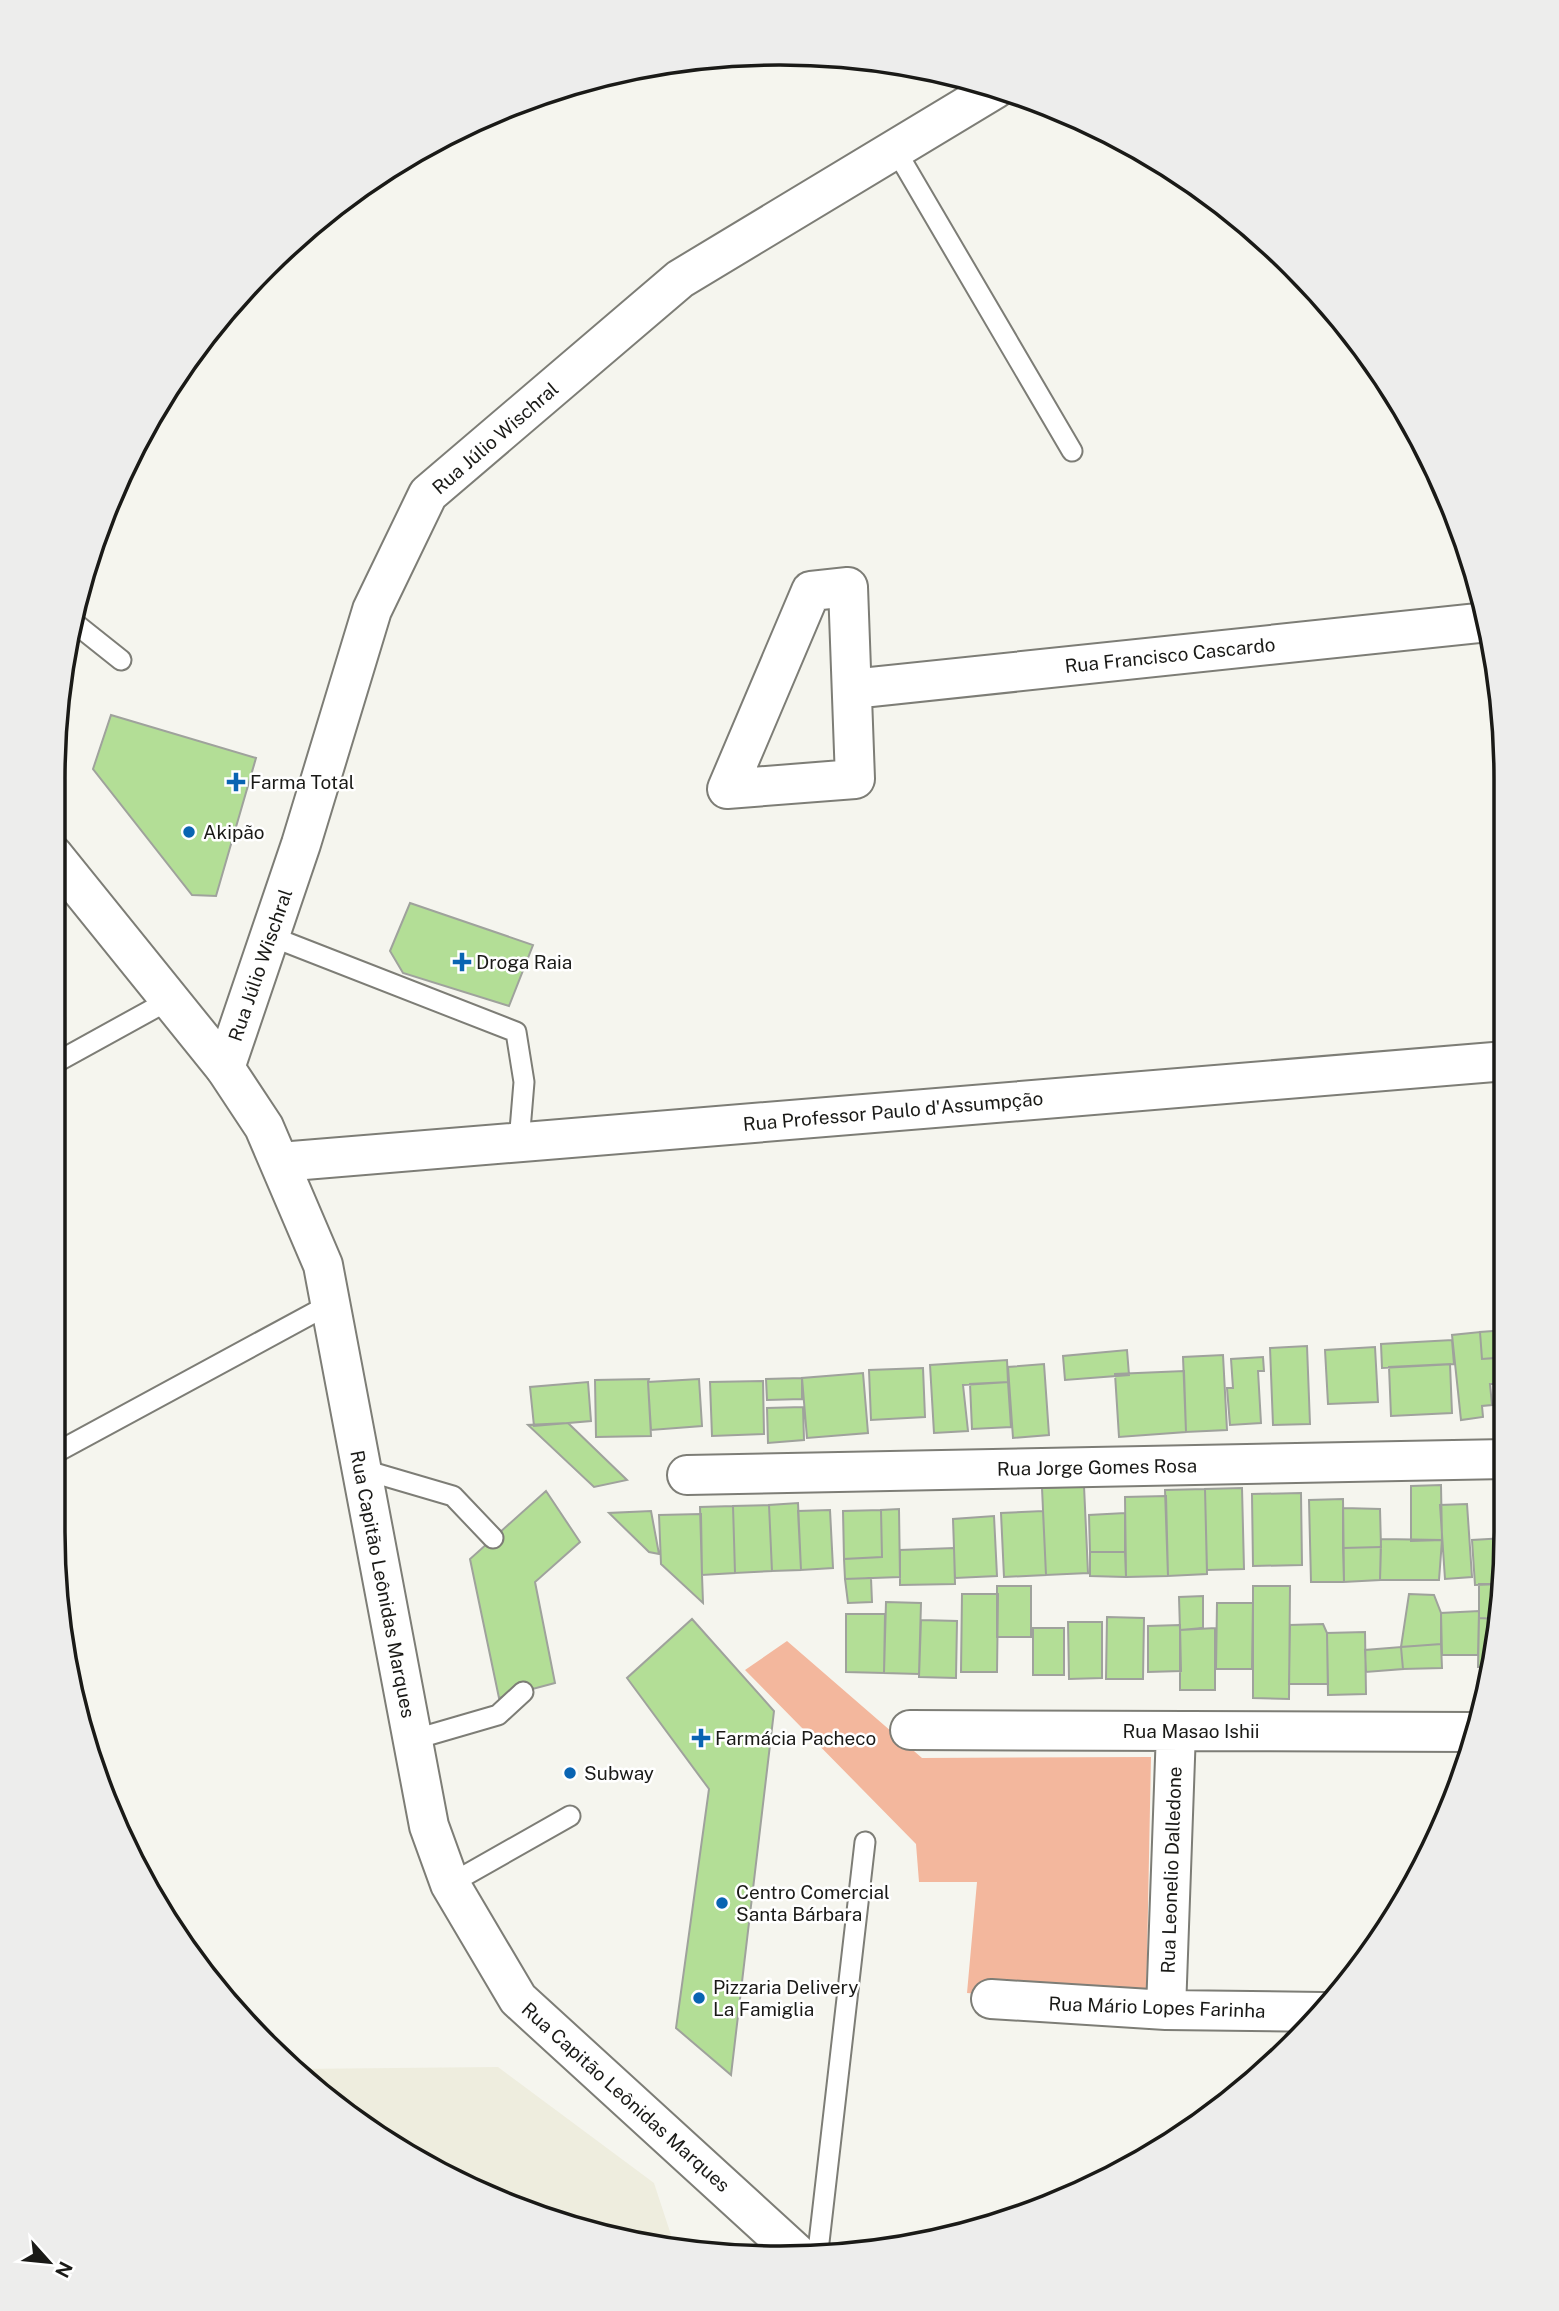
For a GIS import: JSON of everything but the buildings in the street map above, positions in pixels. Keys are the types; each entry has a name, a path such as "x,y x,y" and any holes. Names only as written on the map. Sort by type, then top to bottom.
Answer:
{"street":[{"name":"Rua Júlio Wischral","path":"225,1068 301,844 372,610 428,494 680,279 984,95"},
{"path":"848,587 852,689 855,779 727,789 811,591 848,587"},
{"name":"Rua Francisco Cascardo","path":"852,689 1477,623"},
{"name":"Rua Capitão Leônidas Marques","path":"65,870 225,1068 264,1127 323,1265 429,1826 450,1884 518,1999 788,2246"},
{"name":"Rua Professor Paulo d'Assumpção","path":"280,1161 1494,1062"},
{"name":"Rua Jorge Gomes Rosa","path":"687,1475 1494,1459"},
{"name":"Rua Masao Ishii","path":"910,1730 1465,1732"},
{"name":"Rua Leonelio Dalledone","path":"1166,2010 1176,1731"},
{"name":"Rua Mário Lopes Farinha","path":"991,1999 1166,2010 1309,2012"}],"lane":[{"path":"895,149 1072,451"},
{"path":"81,628 121,660"},
{"path":"270,936 516,1032 524,1082 519,1142"},
{"path":"65,1057 171,999"},
{"path":"65,1448 330,1304"},
{"path":"361,1469 453,1496 493,1538"},
{"path":"412,1740 498,1715 523,1692"},
{"path":"450,1884 570,1816"},
{"path":"819,2245 865,1842"}],"shaded area":[{"path":"787,1641 922,1758 1151,1757 1146,2006 967,1993 977,1882 919,1882 916,1844 745,1670"},
{"path":"498,2067 654,2183 672,2238 595,2222 506,2192 463,2173 382,2126 308,2069"}],"place":[{"name":"Farma Total","path":"236,782"},
{"name":"Akipão","path":"189,832"},
{"name":"Droga Raia","path":"462,962"},
{"name":"Farmácia Pacheco","path":"701,1738"},
{"name":"Subway","path":"570,1773"},
{"name":"Centro Comercial Santa Bárbara","path":"722,1903"},
{"name":"Pizzaria Delivery La Famiglia","path":"699,1998"}]}
